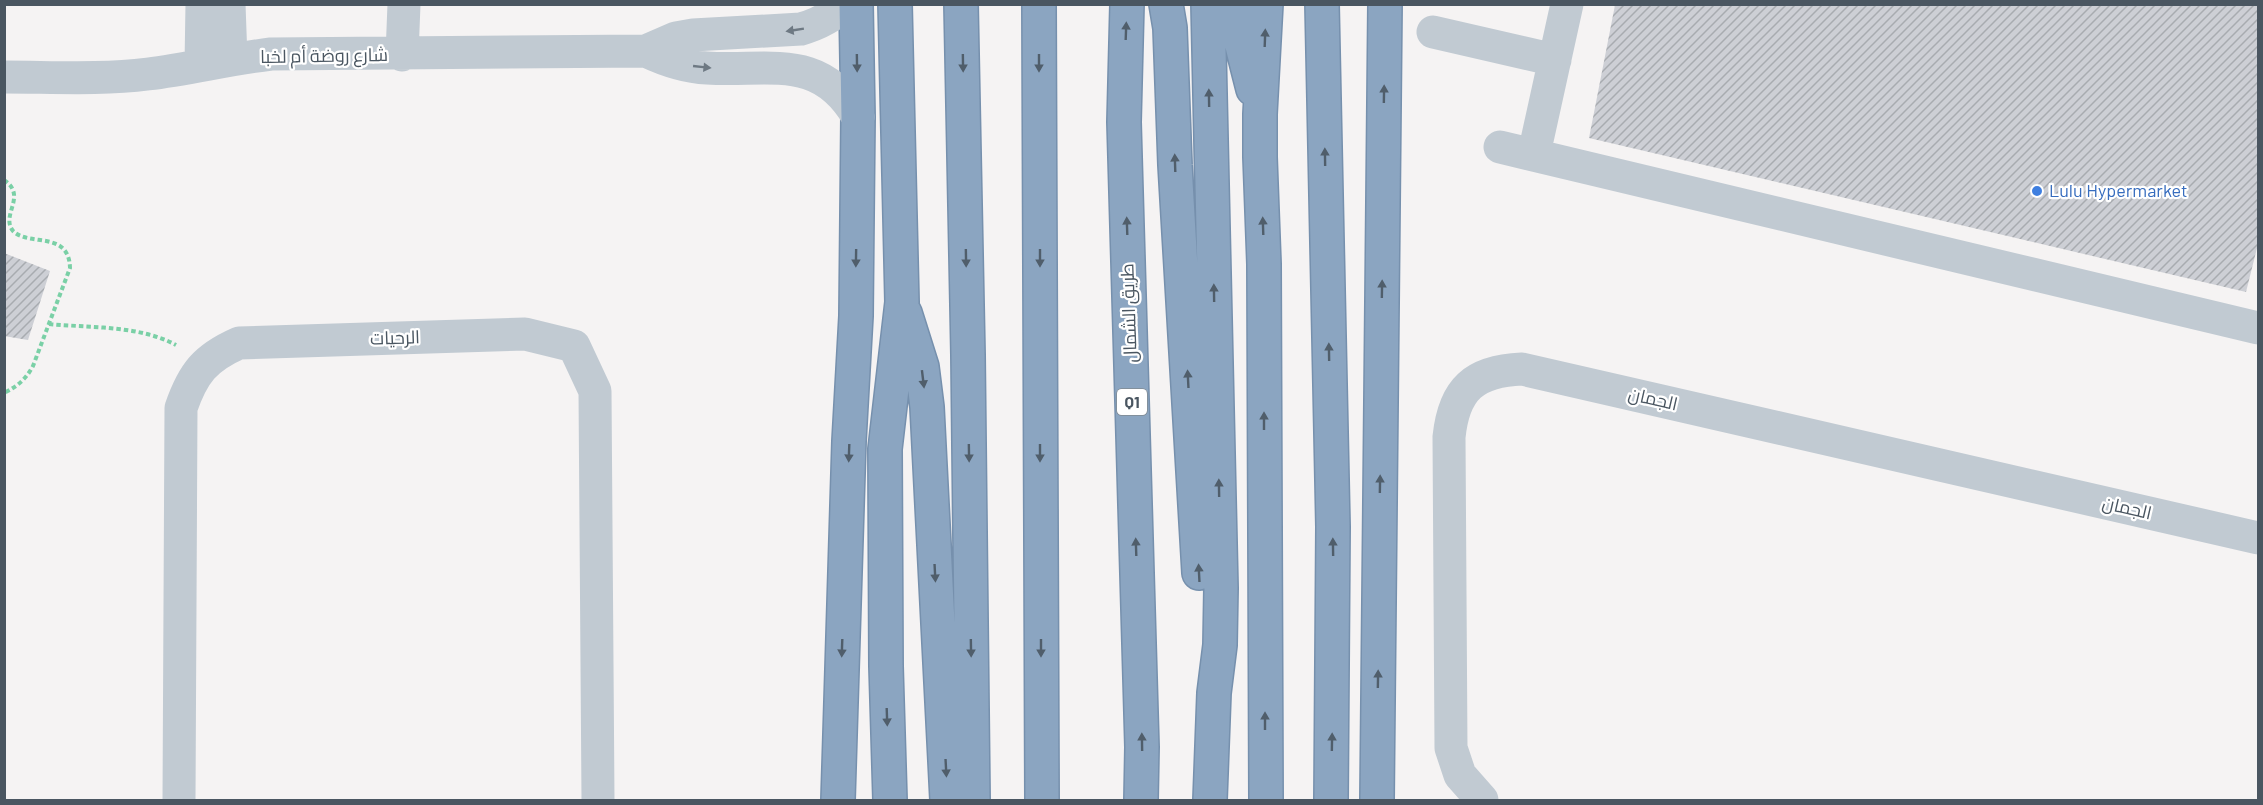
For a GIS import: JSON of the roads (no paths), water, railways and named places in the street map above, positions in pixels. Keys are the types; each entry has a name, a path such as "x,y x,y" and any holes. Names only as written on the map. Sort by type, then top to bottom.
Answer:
{"highway":[{"path":"838,801 846,528 856,316 858,117 856,4"},
{"path":"890,801 886,666 885,449 902,302 896,4"},
{"path":"961,4 973,801"},
{"path":"1039,4 1042,801"},
{"name":"طريق الشمال","path":"1127,4 1124,122 1142,723 1141,801"},
{"path":"1166,4 1170,28 1175,165 1200,576 1200,621 1202,646 1214,693"},
{"path":"1208,4 1221,588 1220,645 1214,693 1210,801"},
{"path":"1235,4 1238,30 1260,114"},
{"path":"1266,4 1260,114 1264,276 1266,801"},
{"path":"1322,4 1333,563 1331,801"},
{"path":"1377,801 1385,4"},
{"path":"902,302 922,367 927,407 947,801"}],"street":[{"path":"202,4 216,61"},
{"path":"216,61 228,4"},
{"path":"402,55 404,4"},
{"name":"شارع روضة أم لخبا","path":"4,77 148,74 216,61 271,54 402,55 646,51 676,38 693,35 801,29 825,20 846,4"},
{"path":"1534,154 1567,4"},
{"path":"1433,32 1555,60"},
{"name":"شارع روضة أم لخبا","path":"646,51 676,63 699,68 801,71 819,77 835,87 849,100 858,117"},
{"path":"1500,147 2259,328"},
{"name":"الرحيات","path":"179,801 181,408 189,386 204,364 219,352 239,344 525,334 574,346 595,391 598,801"},
{"name":"الجمان","path":"1482,801 1460,775 1451,748 1449,437 1451,414 1461,394 1478,379 1499,370 1522,369 2259,538"}],"place":[{"name":"Lulu Hypermarket","path":"2037,191"}]}
